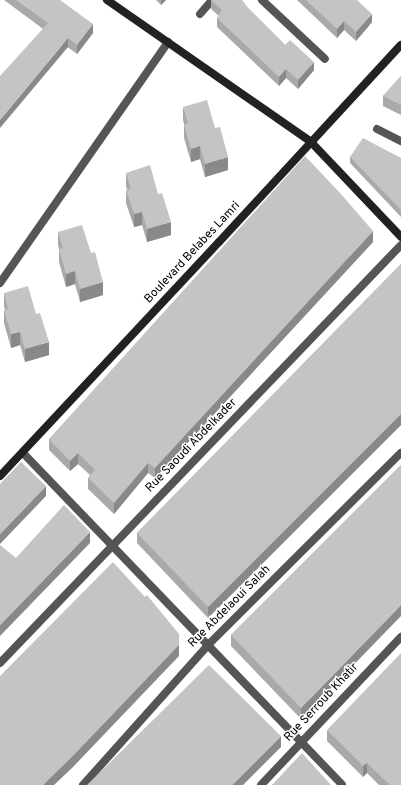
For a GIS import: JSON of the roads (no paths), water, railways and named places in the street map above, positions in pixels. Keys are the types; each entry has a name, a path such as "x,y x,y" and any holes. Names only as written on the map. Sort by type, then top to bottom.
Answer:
{"main road":[{"path":"107,0 311,142 401,237"},
{"name":"Boulevard Belabes Lamri","path":"0,476 401,45"}],"street":[{"path":"200,14 212,0"},
{"path":"262,0 325,59"},
{"path":"0,283 168,42"},
{"path":"377,129 401,140"},
{"name":"Rue Saoudi Abdelkader","path":"0,663 401,245"},
{"path":"23,453 342,785"},
{"name":"Rue Abdelaoui Salah","path":"83,785 208,645 401,453"},
{"name":"Rue Serroub Khatir","path":"261,785 401,637"}]}
